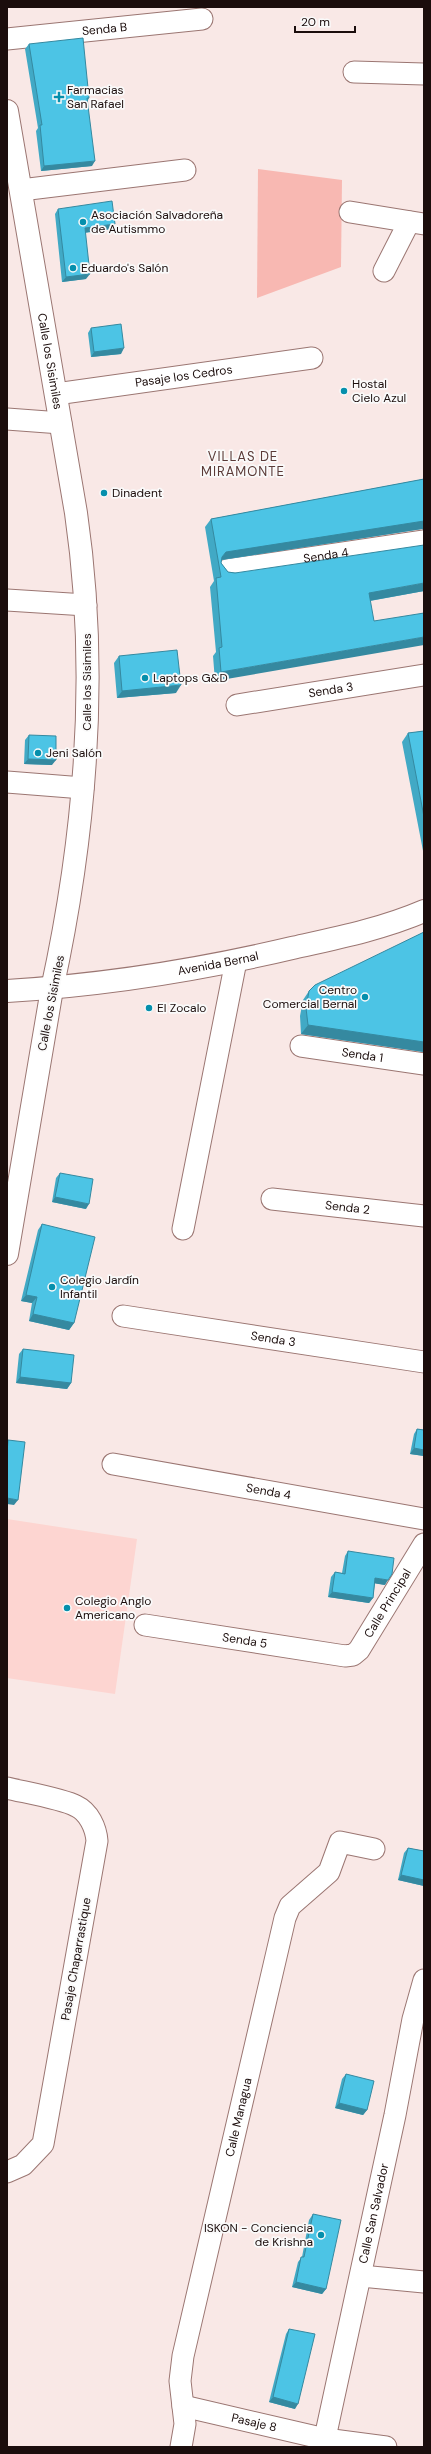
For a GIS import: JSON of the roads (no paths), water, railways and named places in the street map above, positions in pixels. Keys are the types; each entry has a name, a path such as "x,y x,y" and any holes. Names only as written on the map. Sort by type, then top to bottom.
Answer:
{"main road":[{"name":"Calle los Sisimiles","path":"7,111 12,166 21,190 83,558 88,685 83,788 62,946 52,989 9,1228 7,1254"},
{"name":"Avenida Bernal","path":"7,991 52,989 236,961 366,932 424,911"}],"street":[{"name":"Senda B","path":"7,39 202,19"},
{"path":"354,72 424,74"},
{"path":"21,190 185,170"},
{"path":"350,212 417,223 384,271"},
{"name":"Pasaje los Cedros","path":"56,394 312,358"},
{"path":"7,419 61,423"},
{"name":"Senda 4","path":"227,570 424,541"},
{"path":"7,600 86,605"},
{"name":"Senda 3","path":"237,705 424,675"},
{"path":"7,782 83,788"},
{"path":"183,1229 236,961"},
{"name":"Senda 1","path":"301,1046 424,1064"},
{"name":"Senda 2","path":"272,1199 424,1216"},
{"name":"Senda 3","path":"122,1316 424,1362"},
{"name":"Senda 4","path":"113,1464 424,1519"},
{"name":"Calle Principal","path":"345,1656 353,1655 359,1650 424,1544"},
{"name":"Senda 5","path":"145,1624 345,1656"},
{"name":"Pasaje Chaparrastique","path":"7,1788 76,1806 91,1821 96,1832 97,1841 43,2144 23,2165 7,2172"},
{"name":"Calle Managua","path":"180,2447 185,2424 180,2381 183,2356 285,1918 290,1906 328,1872 340,1842 374,1849"},
{"name":"Calle San Salvador","path":"324,2443 418,2014 424,1980"},
{"path":"361,2276 424,2282"},
{"name":"Pasaje 8","path":"183,2406 324,2443 386,2447"}],"place":[{"name":"Farmacias San Rafael","path":"59,97"},
{"name":"Asociación Salvadoreña de Autismmo","path":"83,222"},
{"name":"Eduardo's Salón","path":"73,268"},
{"name":"Hostal Cielo Azul","path":"344,391"},
{"name":"Dinadent","path":"104,493"},
{"name":"Laptops G&D","path":"145,678"},
{"name":"Jeni Salón","path":"38,753"},
{"name":"Centro Comercial Bernal","path":"365,997"},
{"name":"El Zocalo","path":"149,1008"},
{"name":"Colegio Jardín Infantil","path":"52,1287"},
{"name":"Colegio Anglo Americano","path":"67,1608"},
{"name":"ISKON - Conciencia de Krishna","path":"321,2235"}],"district":[{"name":"VILLAS DE MIRAMONTE","path":"243,464"}]}
